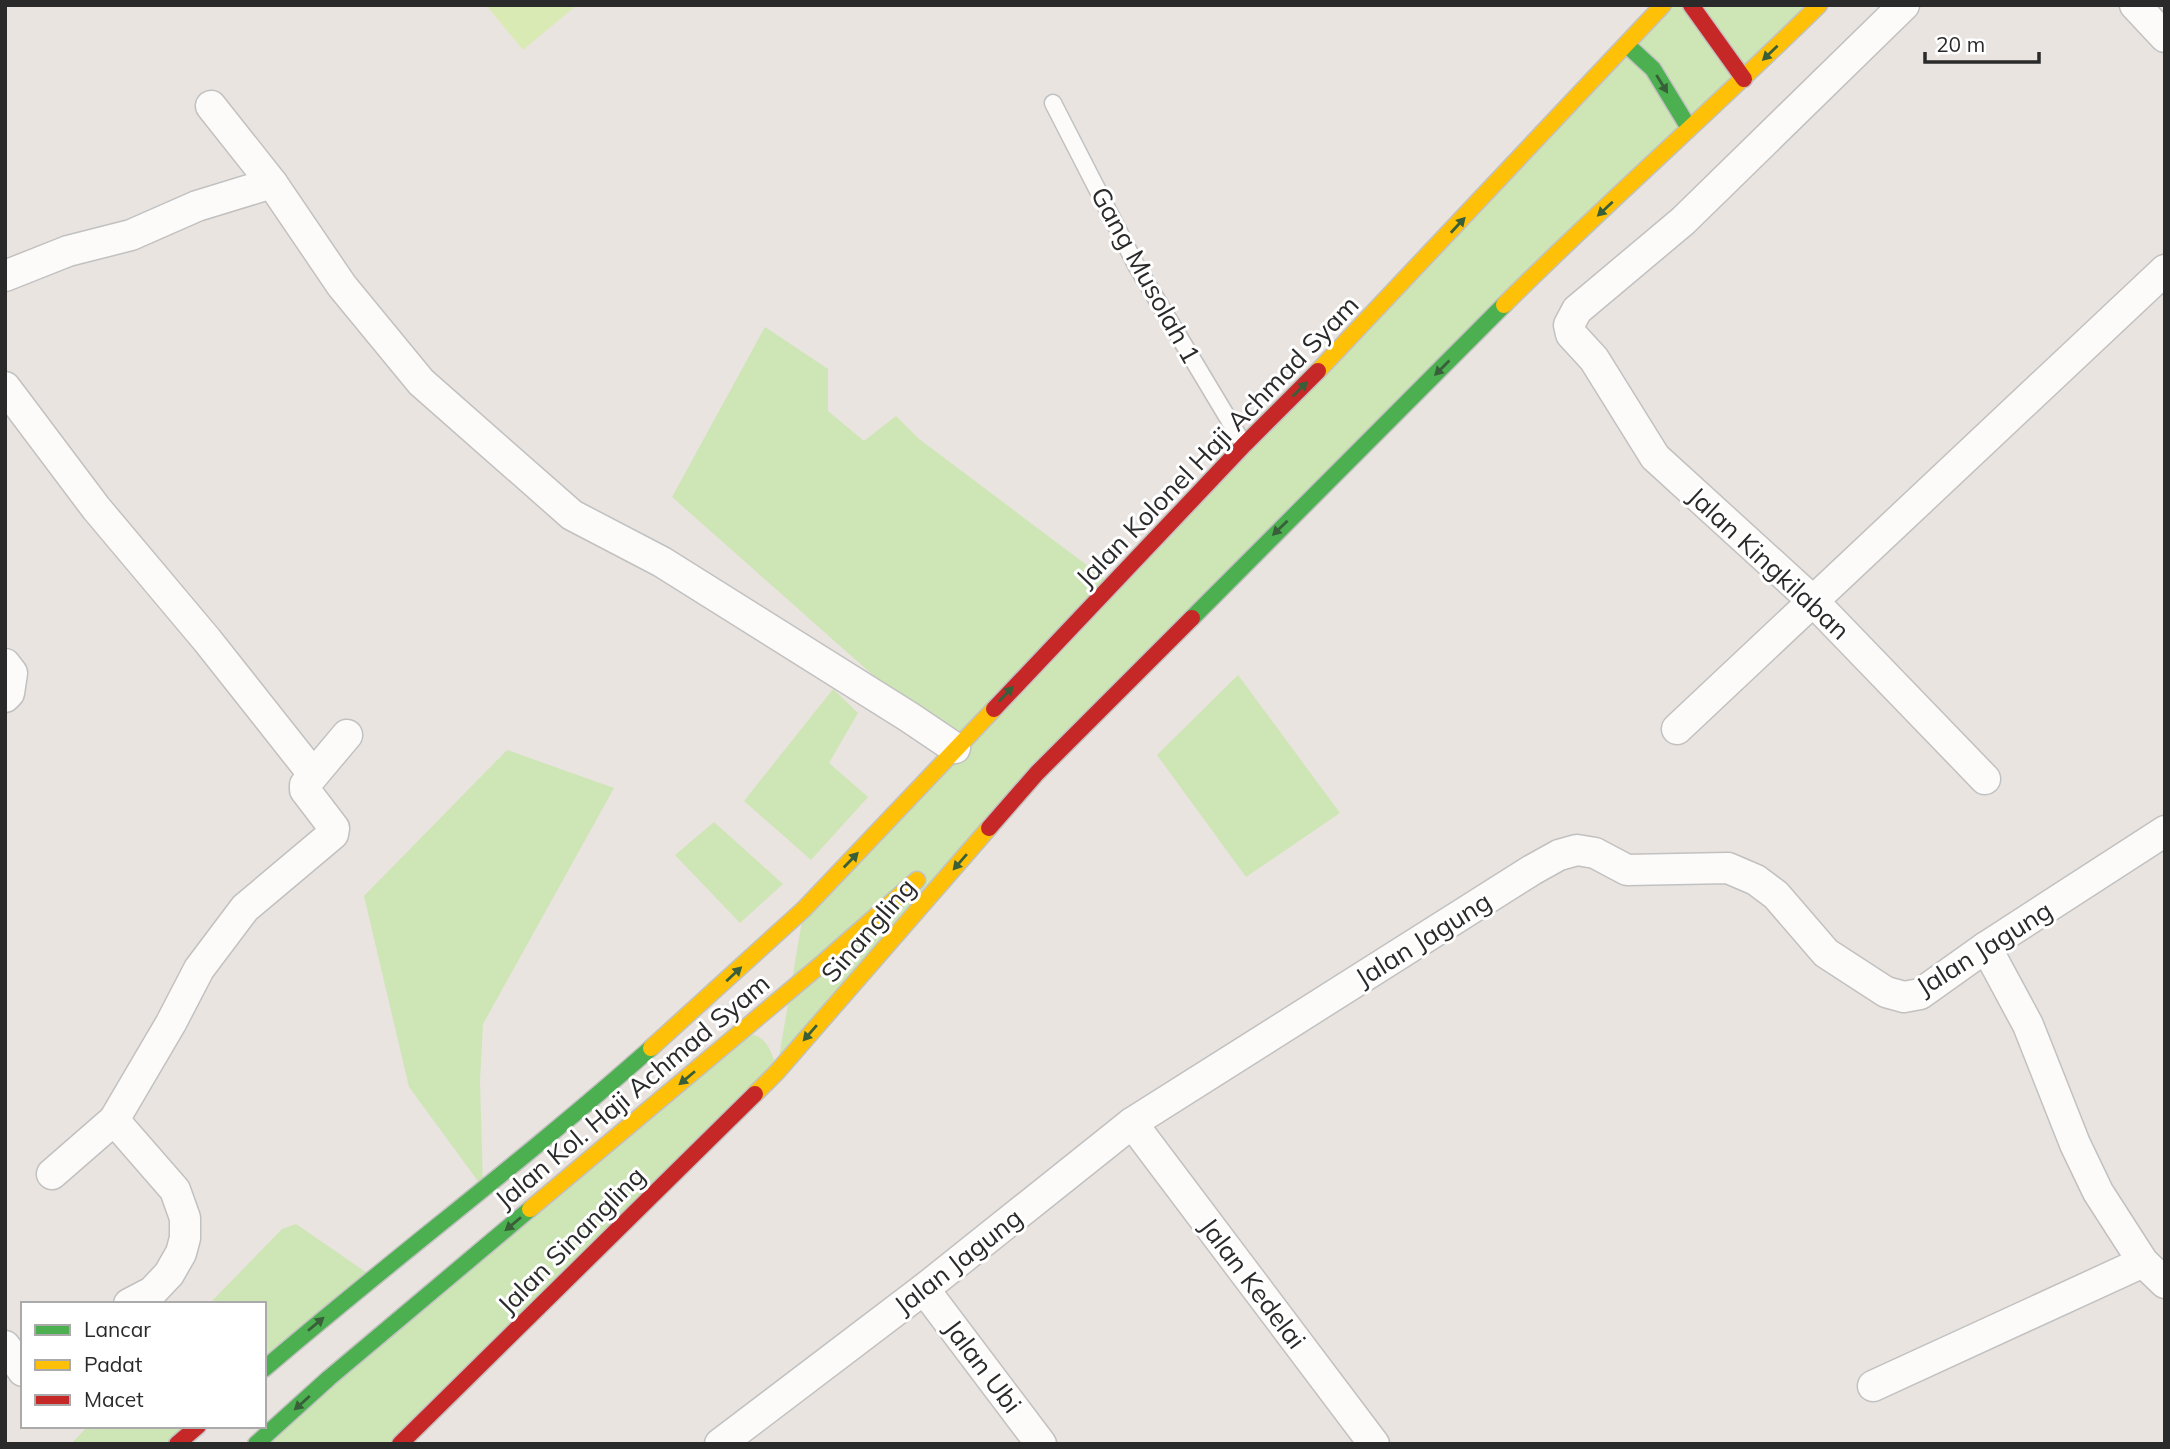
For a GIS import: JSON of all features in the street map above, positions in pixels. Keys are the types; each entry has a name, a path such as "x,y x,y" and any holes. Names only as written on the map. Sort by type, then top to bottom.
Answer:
{"main road":[{"name":"Jalan Kolonel Haji Achmad Syam","path":"804,909 1244,444 1361,327 1663,5"},
{"path":"1691,5 1744,79"},
{"path":"946,854 1037,773 1509,300 1819,5"},
{"path":"1627,45 1653,69 1689,128"},
{"name":"Sinangling","path":"777,1072 1037,773"},
{"name":"Jalan Kol. Haji Achmad Syam","path":"256,1444 329,1378 740,1034 926,872"},
{"path":"799,936 804,909"},
{"name":"Jalan Kol. Haji Achmad Syam","path":"266,1367 342,1302 606,1088 804,909"},
{"path":"786,1017 795,964"},
{"path":"740,1034 751,1033 758,1036"},
{"path":"777,1048 777,1072"},
{"name":"Jalan Sinangling","path":"400,1444 777,1072"},
{"path":"177,1444 196,1428"}],"street":[{"name":"Jalan Kingkilaban","path":"1904,5 1682,221 1577,310 1569,325 1571,334 1594,359 1655,457 1814,602 1985,779"},
{"path":"2135,5 2165,37"},
{"path":"211,106 272,183 342,286 421,382 572,515 662,562 955,748"},
{"path":"5,276 68,251 131,234 197,206 272,183"},
{"path":"1677,729 2165,270"},
{"path":"5,387 96,508 207,640 313,774"},
{"path":"5,664 12,673 9,693 5,696"},
{"path":"52,1174 114,1120 199,969 245,908 333,834 334,828 305,790 305,785 347,734"},
{"name":"Jalan Jagung","path":"720,1444 924,1289 1132,1123 1559,855 1577,850 1595,853 1627,870 1728,868 1756,880 1776,895 1826,953 1885,992 1904,997 1920,994 1986,947 2165,831"},
{"path":"1986,947 2028,1025 2075,1144 2098,1192 2143,1262 2165,1283"},
{"path":"114,1120 175,1190 185,1218 185,1238 181,1253 169,1274 152,1292 133,1302"},
{"name":"Jalan Kedelai","path":"1132,1123 1374,1444"},
{"path":"1873,1386 2143,1262"},
{"name":"Jalan Ubi","path":"924,1289 1041,1444"},
{"path":"5,1346 21,1370"},
{"path":"5,1390 21,1375"}],"lane":[{"name":"Gang Musolah 1","path":"1053,103 1136,265 1244,444"}],"green space":[{"path":"486,5 577,5 523,50"},
{"path":"1663,5 1819,5 1522,288 1124,682 1037,773 777,1072 400,1444 256,1444 740,1034 756,1036 766,1043 777,1069 804,909 898,812 955,748 672,497 765,327 828,369 828,411 864,441 896,416 919,439 1112,584 1352,336"},
{"path":"1238,675 1340,813 1246,877 1157,755"},
{"path":"833,689 858,713 829,763 868,797 811,860 744,801"},
{"path":"507,750 614,788 483,1024 480,1081 483,1188 409,1087 364,896"},
{"path":"714,822 783,884 740,923 675,855"},
{"path":"296,1224 373,1277 266,1367 266,1302 211,1302 282,1229"},
{"path":"86,1428 196,1428 178,1444 71,1444"}],"traffic: fast":[{"path":"1627,45 1653,69 1689,128"},
{"path":"1192,618 1504,305"},
{"path":"266,1367 556,1130 651,1048"},
{"path":"256,1444 329,1378 530,1209"}],"traffic: slow":[{"path":"1318,371 1663,5"},
{"path":"1504,305 1819,5"},
{"path":"651,1048 804,909 994,709"},
{"path":"755,1094 989,828"},
{"path":"530,1209 825,961 917,880"}],"traffic: jam":[{"path":"1691,5 1744,79"},
{"path":"994,709 1244,445 1318,371"},
{"path":"989,828 1037,773 1192,618"},
{"path":"400,1444 755,1094"},
{"path":"177,1444 196,1428"}]}
